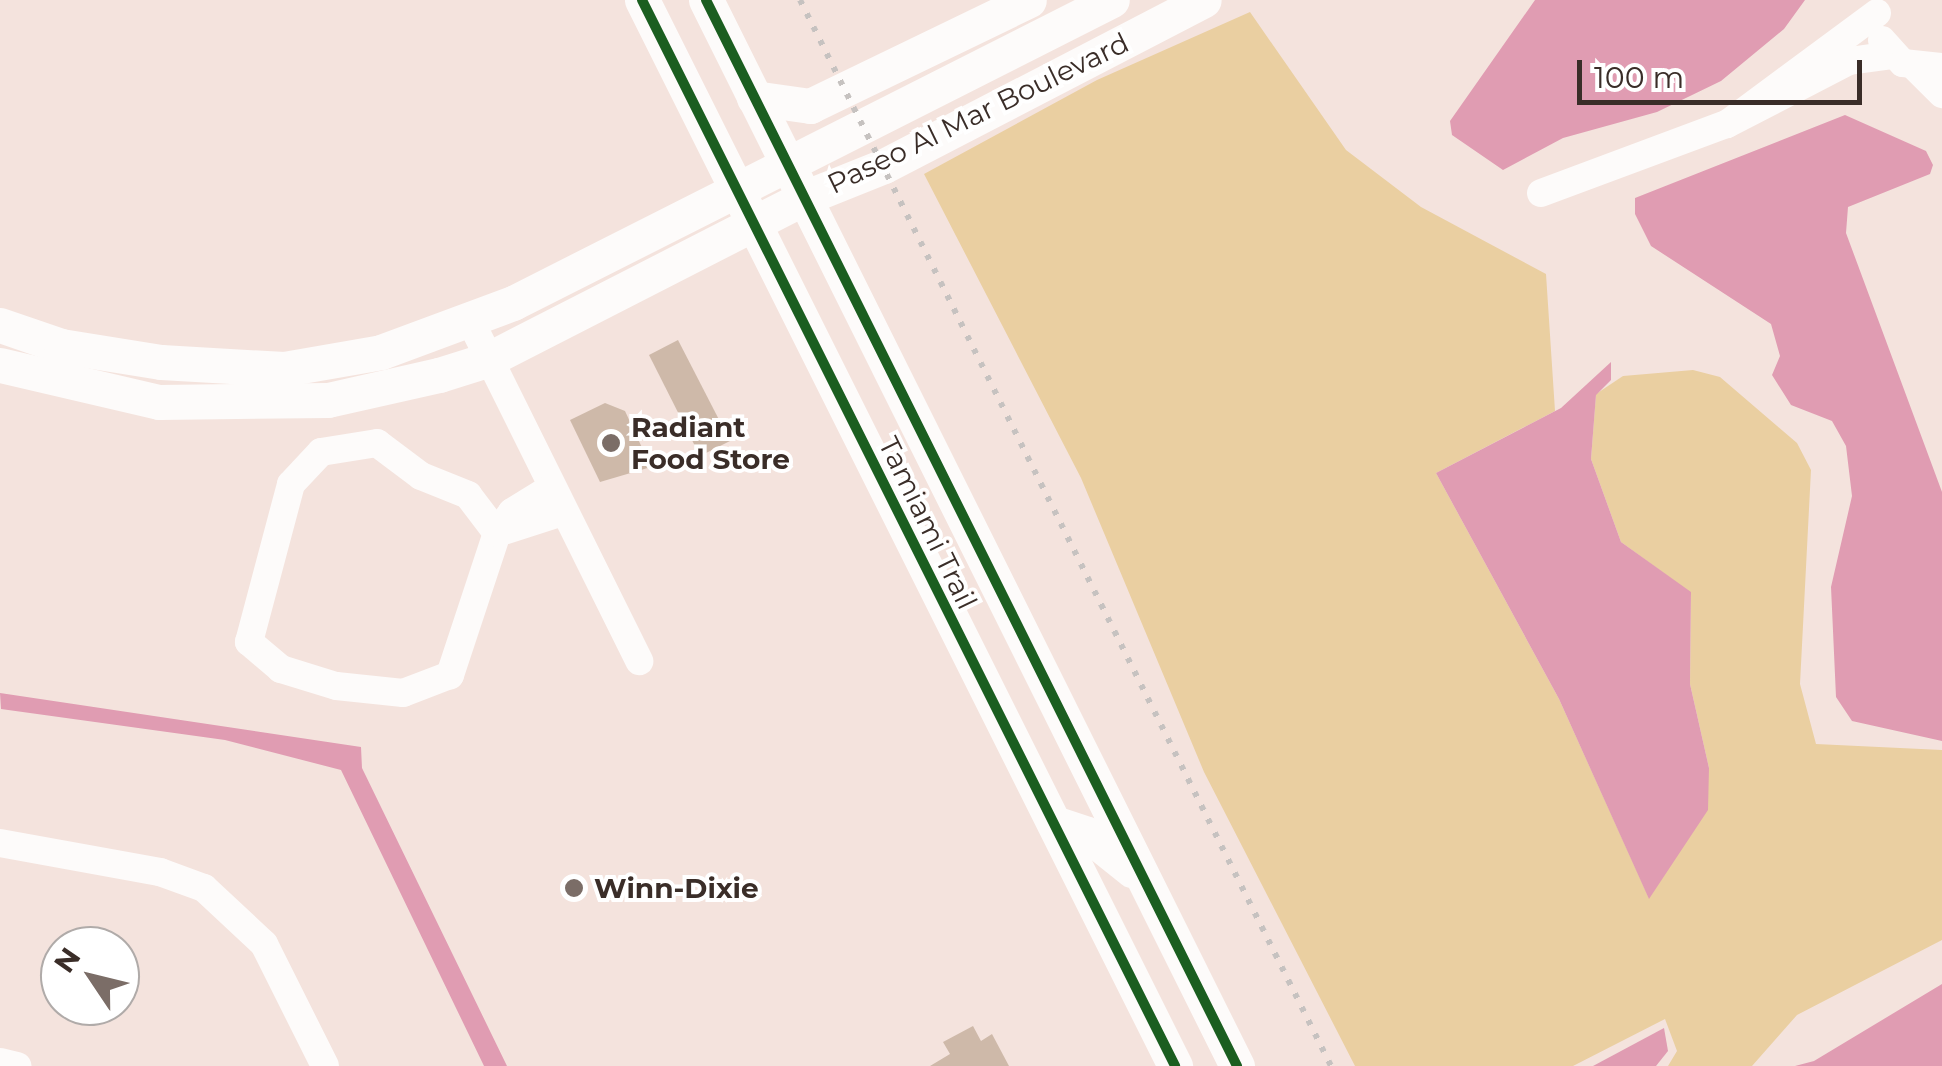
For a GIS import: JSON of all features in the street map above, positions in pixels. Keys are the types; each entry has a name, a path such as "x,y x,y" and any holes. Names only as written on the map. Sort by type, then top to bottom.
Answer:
{"main road":[{"name":"Tamiami Trail","path":"642,0 1174,1066"},
{"name":"Tamiami Trail","path":"706,0 1237,1066"},
{"path":"754,98 810,106 1029,0"},
{"name":"Paseo Al Mar Boulevard","path":"797,184 1112,0"},
{"name":"Paseo Al Mar Boulevard","path":"797,184 884,166 1204,0"},
{"path":"0,324 61,346 153,361 284,369 381,352 470,320 797,184"},
{"path":"0,364 159,402 251,404 328,400 487,360 746,208"},
{"path":"1054,823 1088,834 1144,881"}],"street":[{"path":"1727,124 1878,6 1942,94"},
{"path":"1541,193 1727,124 1849,62 1917,63"},
{"path":"470,320 639,662"},
{"path":"496,532 468,495 421,476 377,443 321,452 288,492 249,642 281,669 336,686 403,692 450,675 496,532 512,512 557,500"},
{"path":"0,843 160,872 204,888 264,944 325,1066"},
{"path":"0,1062 18,1066"}],"shaded area":[{"path":"1535,0 1805,0 1784,29 1721,81 1657,112 1563,138 1503,170 1452,135 1450,121"},
{"path":"1250,12 1346,150 1421,207 1546,274 1555,411 1436,473 1559,699 1649,898 1709,768 1690,684 1691,593 1621,542 1591,459 1596,394 1623,376 1693,370 1720,377 1797,443 1811,470 1800,684 1816,744 1942,750 1942,940 1797,1015 1752,1066 1668,1066 1677,1051 1665,1019 1573,1066 1355,1066 1204,772 1081,478 924,174 1097,80"},
{"path":"1845,115 1926,151 1933,165 1930,174 1848,207 1846,233 1942,492 1942,741 1852,721 1836,697 1831,587 1852,496 1846,446 1832,421 1791,405 1772,375 1780,356 1771,324 1651,246 1635,214 1635,198"},
{"path":"1611,362 1611,380 1596,395 1591,459 1621,542 1691,592 1690,684 1709,768 1708,810 1649,899 1559,699 1436,473 1561,408"},
{"path":"0,693 361,747 362,768 507,1066 484,1066 341,770 225,740 1,709"},
{"path":"1942,984 1942,1066 1795,1066 1814,1061"},
{"path":"1664,1028 1668,1051 1656,1066 1593,1066"}],"building":[{"path":"678,340 730,441 700,456 649,355"},
{"name":"Radiant Food Store","path":"605,403 625,411 651,467 600,482 570,420"},
{"path":"973,1026 981,1041 992,1034 1009,1066 930,1066 950,1054 943,1042"}],"railway":[{"path":"800,0 1331,1066"}],"cycle path":[{"path":"642,0 1175,1066"},
{"path":"706,0 1237,1066"}],"place":[{"name":"Radiant Food Store","path":"611,443"},
{"name":"Winn-Dixie","path":"574,888"}]}
